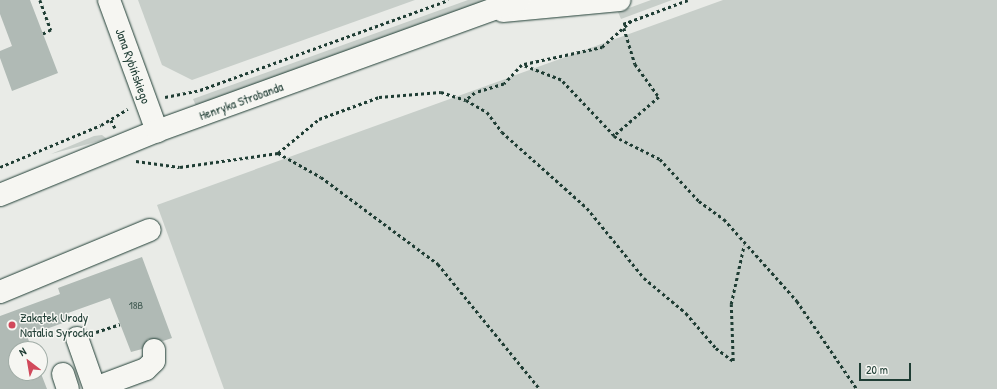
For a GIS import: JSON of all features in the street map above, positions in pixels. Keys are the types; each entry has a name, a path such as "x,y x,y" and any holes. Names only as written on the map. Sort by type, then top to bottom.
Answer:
{"street":[{"name":"Jana Rybińskiego","path":"109,0 157,132"},
{"name":"Henryka Strobanda","path":"0,195 122,145 519,0"},
{"name":"Henryka Strobanda","path":"484,13 619,0"},
{"path":"0,292 150,230"},
{"path":"77,338 95,388 146,369 154,361 154,350"}],"path":[{"path":"40,0 51,30 43,34"},
{"path":"161,98 200,90 448,0"},
{"path":"623,24 688,0"},
{"path":"466,100 475,93 504,84 522,65 602,47 632,20"},
{"path":"614,136 659,97 635,64 624,28"},
{"path":"522,65 561,80 614,136 660,159 699,201 724,219 744,245 797,301 857,389"},
{"path":"122,145 138,164 180,168 278,153 319,119 379,97 441,92 466,100 487,112 502,132 587,208 644,278 686,313 716,348 733,361 730,304 744,245"},
{"path":"0,167 101,125 135,107"},
{"path":"278,153 321,177 438,264 540,389"},
{"path":"77,338 120,324"}],"shaded area":[{"path":"138,0 415,0 192,80 162,65"},
{"path":"468,0 487,0 196,106 193,99"},
{"path":"651,0 672,0 621,19 618,12"},
{"path":"723,0 997,0 997,389 224,389 157,205"},
{"path":"102,135 107,139 51,154 94,136"}],"building":[{"path":"0,0 30,0 58,73 12,91 0,58 0,51 12,46 0,14"},
{"path":"142,257 172,338 163,341 148,339 142,349 131,352 110,298 68,313 71,320 27,336 29,341 8,341 8,381 44,381 47,389 0,389 0,316 60,294 58,288"}],"place":[{"name":"Zakątek Urody Natalia Syrocka","path":"12,325"}]}
